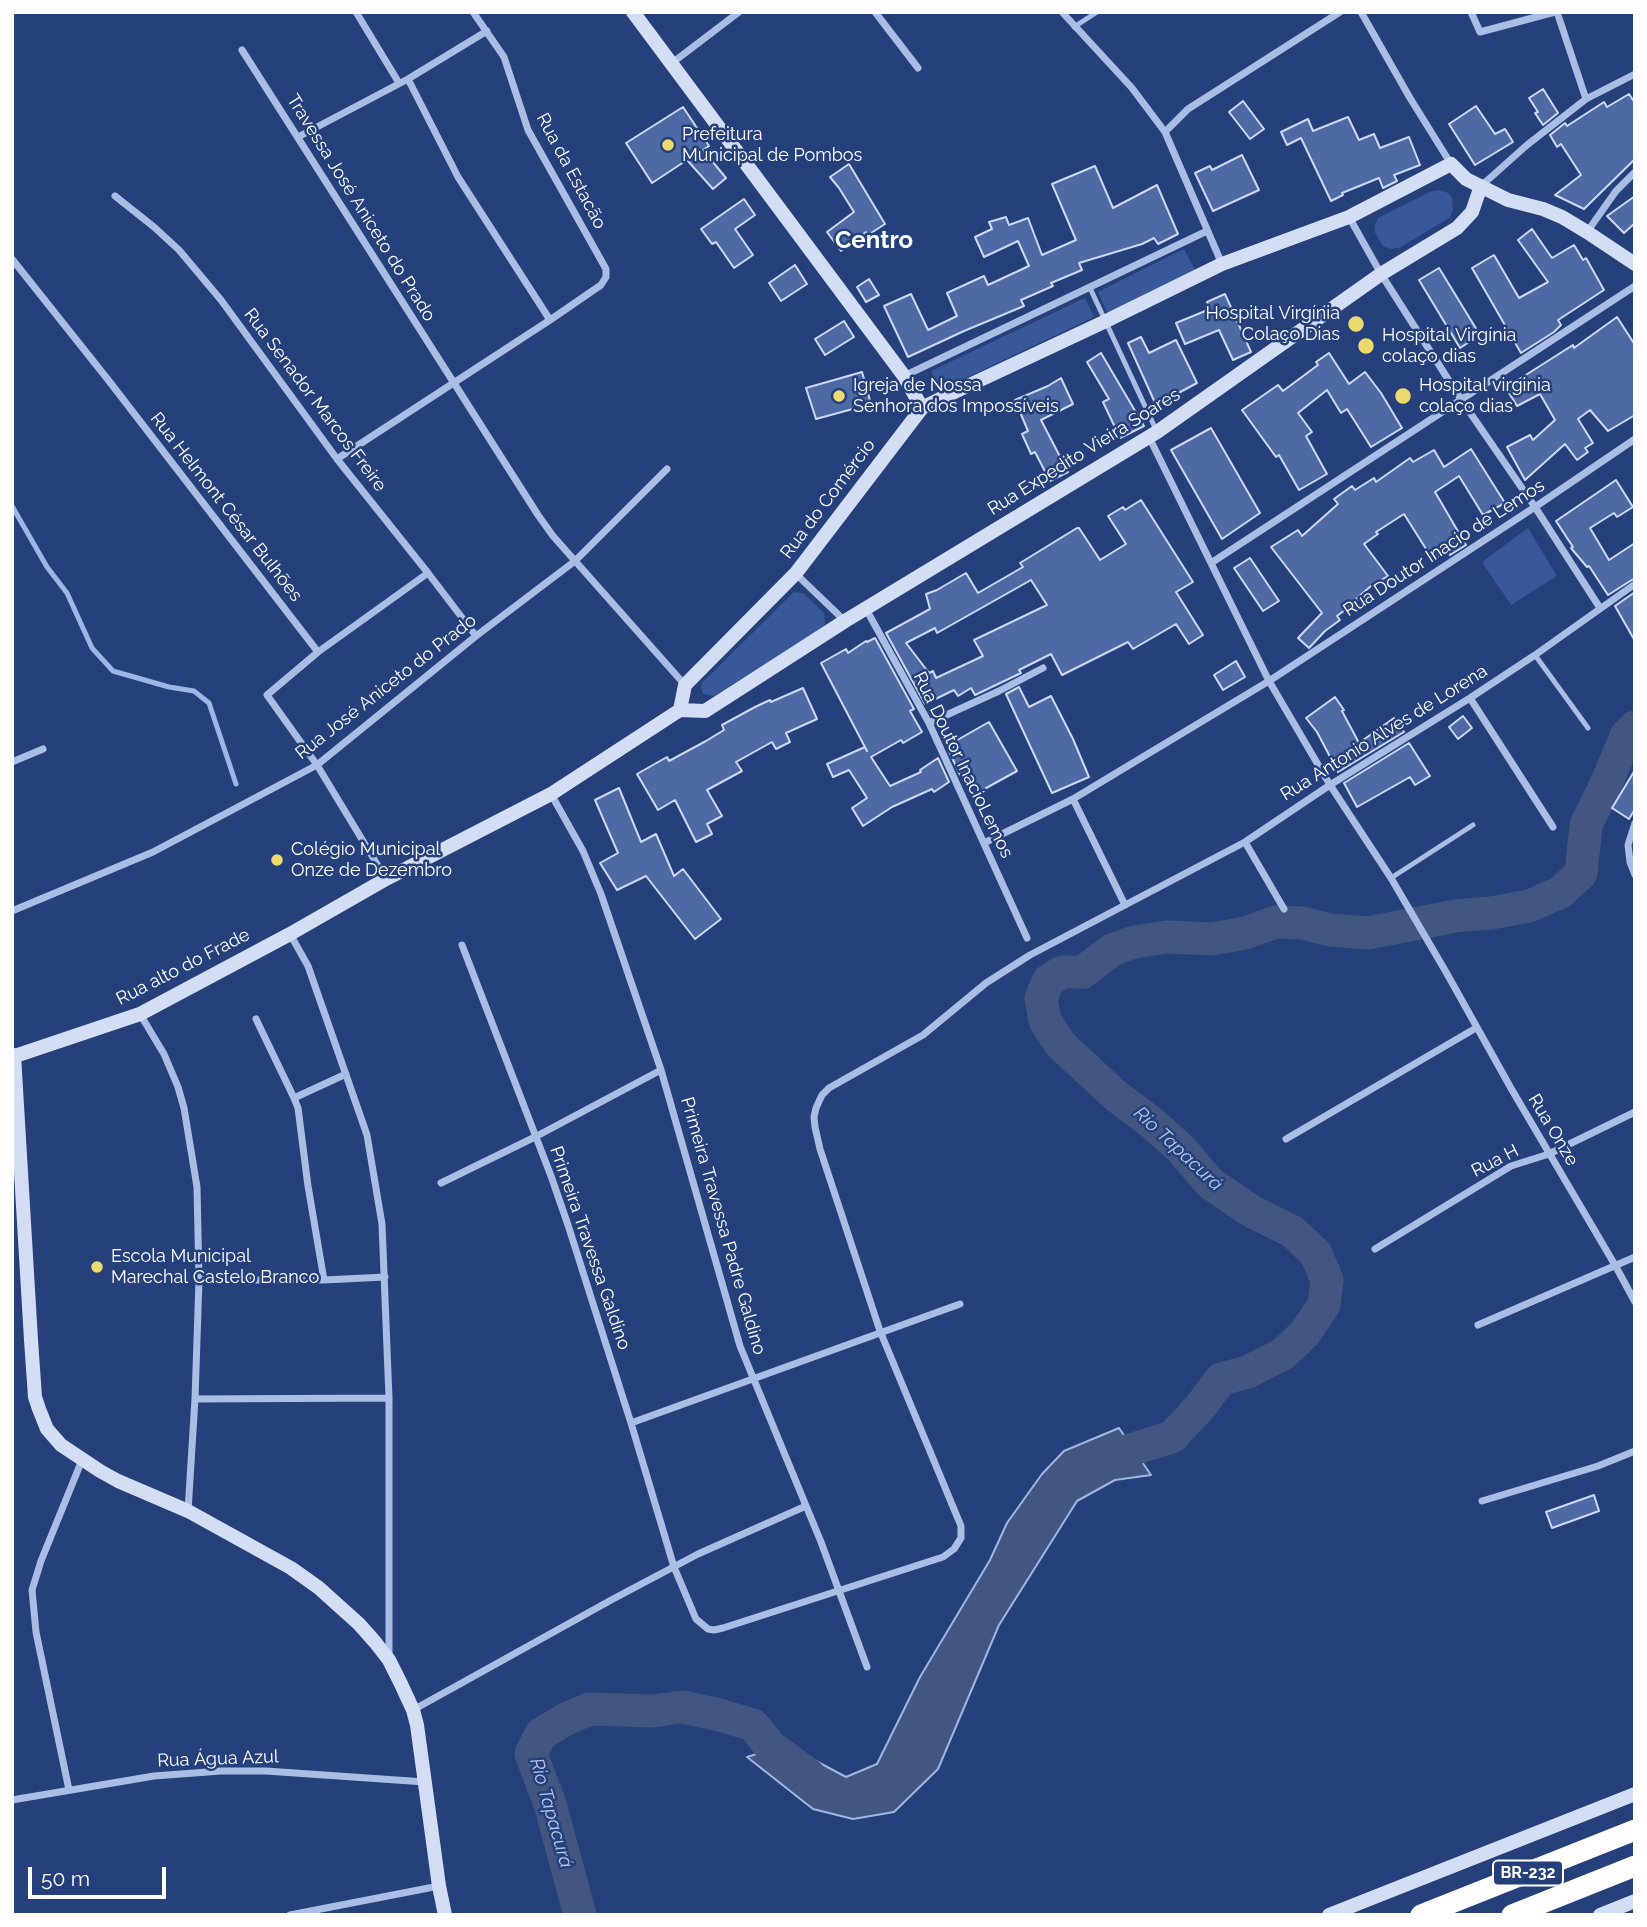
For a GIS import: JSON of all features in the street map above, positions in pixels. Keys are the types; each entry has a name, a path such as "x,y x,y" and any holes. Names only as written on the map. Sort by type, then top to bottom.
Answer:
{"highway":[{"name":"BR-232","path":"1421,1915 1635,1830"},
{"name":"BR-232","path":"1512,1915 1635,1866"}],"main road":[{"path":"633,12 904,376 922,408"},
{"path":"1451,164 1466,179 1508,200 1543,209 1587,232 1635,264"},
{"name":"Rua do Comércio","path":"685,685 796,573 922,408 1222,264 1349,217 1451,164"},
{"name":"Rua Expedito Vieira Soares","path":"680,710 705,711 845,621 1153,434 1381,274 1457,228 1472,212 1481,186"},
{"path":"290,934 386,879 551,794 680,710 685,685"},
{"name":"Rua alto do Frade","path":"13,1056 141,1014 290,934"},
{"path":"13,1056 30,1327 36,1397 43,1420 53,1438 82,1460 118,1481 188,1511 291,1568 319,1588 359,1624 389,1660 413,1710 417,1725 445,1915"},
{"path":"1329,1915 1635,1794"},
{"path":"1600,1915 1635,1901"}],"street":[{"path":"356,12 399,83"},
{"name":"Rua da Estacão","path":"473,12 504,57 528,130 606,269 606,277 601,285 551,320"},
{"path":"671,64 739,12"},
{"path":"876,12 918,68"},
{"path":"1062,12 1132,88 1165,132 1222,264"},
{"path":"1165,132 1188,109 1340,12"},
{"path":"1361,12 1451,164"},
{"path":"1471,12 1480,32 1556,12 1586,99"},
{"path":"298,137 408,79 486,31"},
{"name":"Travessa José Aniceto do Prado","path":"242,50 538,515 553,536 685,685"},
{"path":"1481,186 1527,145 1586,99 1635,74"},
{"path":"337,460 551,320 458,177 408,79"},
{"path":"1587,232 1616,191 1635,172"},
{"name":"Rua Senador Marcos Freire","path":"115,195 179,250 221,300 337,460 476,636"},
{"path":"1349,217 1381,274 1462,401 1600,608"},
{"path":"904,376 1207,231"},
{"name":"Rua Helmont César Bulhões","path":"12,259 318,652"},
{"path":"1211,563 1635,286"},
{"path":"1153,434 1211,563 1269,681 1330,785 1391,878"},
{"name":"Rua Doutor Inacio de Lemos","path":"984,843 1073,799 1269,681 1635,439"},
{"name":"Rua José Aniceto do Prado","path":"12,911 153,852 317,765 476,636 575,561 667,469"},
{"path":"386,879 317,765 267,695 318,652 428,573"},
{"path":"796,573 845,621"},
{"name":"Rua Antonio Alves de Lorena","path":"1125,905 1245,842 1535,655 1635,584"},
{"name":"Rua Doutor InacioLemos","path":"866,609 929,723 1027,937"},
{"path":"929,723 1043,668"},
{"path":"1470,698 1553,827"},
{"path":"12,762 43,749"},
{"name":"Primeira Travessa Padre Galdino","path":"551,794 583,851 601,894 661,1070 740,1346 821,1542 867,1667"},
{"path":"880,1331 817,1136 814,1117 818,1101 829,1088 923,1035 1001,972 1125,905 1073,799"},
{"path":"1635,823 1628,845 1635,875"},
{"path":"1245,842 1284,909"},
{"name":"Rua Onze","path":"1391,878 1635,1302"},
{"path":"290,934 308,966 367,1135 383,1224 389,1398 389,1660"},
{"name":"Primeira Travessa Galdino","path":"462,945 568,1225 674,1567 701,1625 714,1630 943,1557 959,1544 961,1526 880,1331"},
{"path":"141,1014 171,1070 184,1108 197,1187 199,1280 188,1511"},
{"path":"256,1019 295,1098 324,1280"},
{"path":"1286,1139 1476,1028"},
{"path":"441,1182 535,1137 661,1070"},
{"path":"295,1098 346,1074"},
{"name":"Rua H","path":"1375,1248 1511,1166 1549,1154 1635,1112"},
{"path":"1478,1325 1635,1257"},
{"path":"199,1280 385,1277"},
{"path":"631,1423 960,1304"},
{"path":"195,1399 389,1398"},
{"path":"1482,1502 1598,1466 1635,1451"},
{"path":"69,1790 36,1632 32,1590 82,1460"},
{"path":"413,1710 674,1567 806,1506"},
{"name":"Rua Água Azul","path":"12,1800 154,1776 220,1771 267,1771 425,1782"},
{"path":"290,1915 439,1886"}],"lane":[{"path":"1074,27 1097,12"},
{"path":"1090,288 1153,434"},
{"path":"1535,655 1588,728"},
{"path":"1391,878 1473,825"}],"shaded area":[{"path":"1440,190 1452,198 1453,211 1449,218 1399,248 1383,246 1375,233 1378,218 1432,191"},
{"path":"1184,249 1195,270 1108,313 1098,292"},
{"path":"1085,298 1094,317 940,390 931,371"},
{"path":"1528,528 1557,576 1511,605 1482,562"},
{"path":"794,592 803,593 824,613 825,624 822,628 714,696 703,694 702,683"},
{"path":"1119,1428 1151,1475 1115,1480 1077,1501 999,1625 938,1769 894,1812 853,1819 813,1809 747,1757 786,1745 846,1777 877,1764 920,1677 990,1560 1007,1523 1042,1474 1064,1451"}],"building":[{"path":"1543,89 1558,113 1543,125 1529,98"},
{"path":"1629,94 1635,103 1635,159 1584,209 1555,195 1581,175 1561,144 1557,147 1550,135 1565,123 1567,126 1604,102 1607,107"},
{"path":"1243,101 1264,129 1250,139 1229,112"},
{"path":"1476,106 1495,134 1505,129 1513,142 1475,165 1449,124"},
{"name":"Prefeitura Municipal de Pombos","path":"683,107 709,146 703,150 726,178 713,189 687,160 652,183 626,143"},
{"path":"1348,117 1359,140 1374,134 1380,148 1409,137 1420,165 1394,175 1397,181 1383,188 1379,178 1342,193 1343,195 1331,201 1301,138 1287,145 1281,132 1308,119 1313,131"},
{"path":"1242,155 1259,190 1213,211 1195,173 1210,166 1212,170"},
{"path":"849,164 885,224 868,235 866,232 841,251 827,232 854,212 830,177"},
{"path":"1095,166 1113,208 1157,185 1178,234 1158,244 1154,238 1079,263 1082,270 1021,300 1024,306 908,357 884,306 911,294 928,330 957,316 947,293 984,276 988,285 1029,266 1018,241 984,257 975,237 992,229 989,222 1006,217 1009,225 1028,218 1042,255 1076,240 1052,184"},
{"path":"1635,196 1635,223 1624,233 1607,216"},
{"path":"744,199 755,215 735,229 753,255 734,268 716,242 712,244 701,229"},
{"path":"1532,229 1552,258 1574,245 1583,260 1586,258 1604,290 1558,320 1561,325 1554,332 1521,353 1472,268 1494,255 1519,298 1548,282 1518,240"},
{"path":"795,265 807,284 781,301 769,283"},
{"path":"1439,268 1480,335 1460,348 1419,280"},
{"path":"869,279 879,295 866,302 857,287"},
{"path":"1225,294 1251,352 1233,360 1219,330 1185,344 1176,323 1210,309 1207,302"},
{"path":"1617,317 1635,345 1635,415 1608,431 1590,410 1578,419 1593,443 1585,448 1588,452 1577,460 1565,444 1525,480 1507,447 1530,435 1533,440 1555,420 1540,394 1517,406 1509,393 1513,390 1510,385 1573,345 1574,348"},
{"path":"844,321 854,337 825,355 815,339"},
{"path":"1141,337 1149,353 1176,340 1197,383 1156,405 1128,343"},
{"path":"1101,353 1144,426 1120,438 1103,402 1109,399 1087,362"},
{"path":"1329,353 1349,384 1365,372 1402,428 1371,447 1347,409 1341,413 1327,390 1298,413 1312,432 1306,436 1327,474 1299,490 1279,455 1276,457 1242,410 1278,385 1283,391 1318,365 1316,362"},
{"name":"Igreja de Nossa Senhora dos Impossíveis","path":"862,372 871,404 816,419 806,388"},
{"path":"1061,378 1073,404 1041,420 1068,472 1050,481 1035,452 1031,454 1022,434 1028,431 1015,400"},
{"path":"1211,428 1260,513 1222,539 1171,450"},
{"path":"1471,449 1505,503 1483,515 1459,476 1435,492 1466,545 1450,555 1448,551 1433,560 1404,514 1376,532 1378,534 1364,544 1388,576 1371,586 1337,616 1340,620 1309,648 1298,638 1322,613 1271,547 1298,530 1302,536 1338,504 1334,499 1352,486 1355,490 1374,478 1376,482 1410,458 1413,462 1434,450 1444,467"},
{"path":"1616,480 1633,507 1617,517 1614,513 1590,528 1609,560 1635,543 1635,578 1608,595 1589,566 1587,567 1571,548 1573,547 1556,521"},
{"path":"1141,500 1193,582 1176,592 1203,635 1189,644 1176,624 1133,649 1128,642 1062,675 1051,654 1019,670 1021,673 975,695 971,688 958,696 954,690 925,704 886,633 930,609 926,594 966,573 978,593 1023,567 1020,563 1077,528 1100,560 1126,544 1108,516 1123,507 1125,510","holes":["1031,580 1047,605 974,640 983,656 936,678 933,671 929,673 906,643 935,628 937,633"]},
{"path":"1250,558 1279,601 1263,611 1234,568"},
{"path":"1635,592 1635,641 1615,606"},
{"path":"875,638 914,709 910,711 922,732 871,757 890,786 921,772 920,770 938,758 949,782 934,792 932,789 892,807 863,826 852,808 867,798 849,770 833,777 827,764 865,747 821,663 846,649 848,653"},
{"path":"1236,661 1245,677 1223,690 1214,675"},
{"path":"1019,687 1029,707 1051,696 1089,777 1052,793 1006,694"},
{"path":"803,688 817,719 786,733 790,742 776,749 772,742 736,762 742,771 707,790 722,816 707,824 712,834 696,842 675,800 658,810 637,774 667,757 669,761 706,741 724,730 722,725 755,707"},
{"path":"1335,697 1359,743 1394,718 1404,732 1338,772 1317,732 1306,718"},
{"path":"1463,716 1472,728 1458,739 1449,727"},
{"path":"989,722 1017,771 979,792 967,771 960,775 949,751 954,748 952,743"},
{"path":"1409,743 1430,776 1415,785 1410,777 1357,807 1344,783"},
{"path":"1635,770 1635,809 1629,819 1612,808"},
{"path":"619,788 641,842 656,834 674,876 683,869 721,919 695,939 646,876 617,890 600,863 618,853 595,800"},
{"path":"1594,1495 1599,1511 1552,1528 1546,1512"}],"waterway":[{"path":"12,506 47,567 67,593 92,648 113,671 169,687 194,691 209,703 236,784"},
{"name":"Rio Tapacurá","path":"1091,1465 1172,1437 1221,1379 1248,1372 1283,1354 1305,1333 1324,1305 1327,1280 1316,1254 1293,1232 1251,1211 1210,1183 1181,1149 1115,1095 1061,1045 1045,1021 1041,998 1048,981 1062,972 1083,972 1112,950 1134,942 1167,937 1212,939 1245,933 1276,922 1368,933 1455,916 1529,906 1561,892 1581,873 1586,825 1626,736 1635,727"},
{"name":"Rio Tapacurá","path":"580,1915 550,1804 531,1754 541,1734 589,1709 652,1711 682,1707 753,1725 770,1746 809,1775"}],"place":[{"name":"Prefeitura Municipal de Pombos","path":"668,145"},
{"name":"Hospital Virgínia Colaço Dias","path":"1356,324"},
{"name":"Hospital Virgínia colaço dias","path":"1366,346"},
{"name":"Igreja de Nossa Senhora dos Impossíveis","path":"839,396"},
{"name":"Hospital virginia colaço dias","path":"1403,396"},
{"name":"Colégio Municipal Onze de Dezembro","path":"277,860"},
{"name":"Escola Municipal Marechal Castelo Branco","path":"97,1267"}],"district":[{"name":"Centro","path":"874,241"}]}
